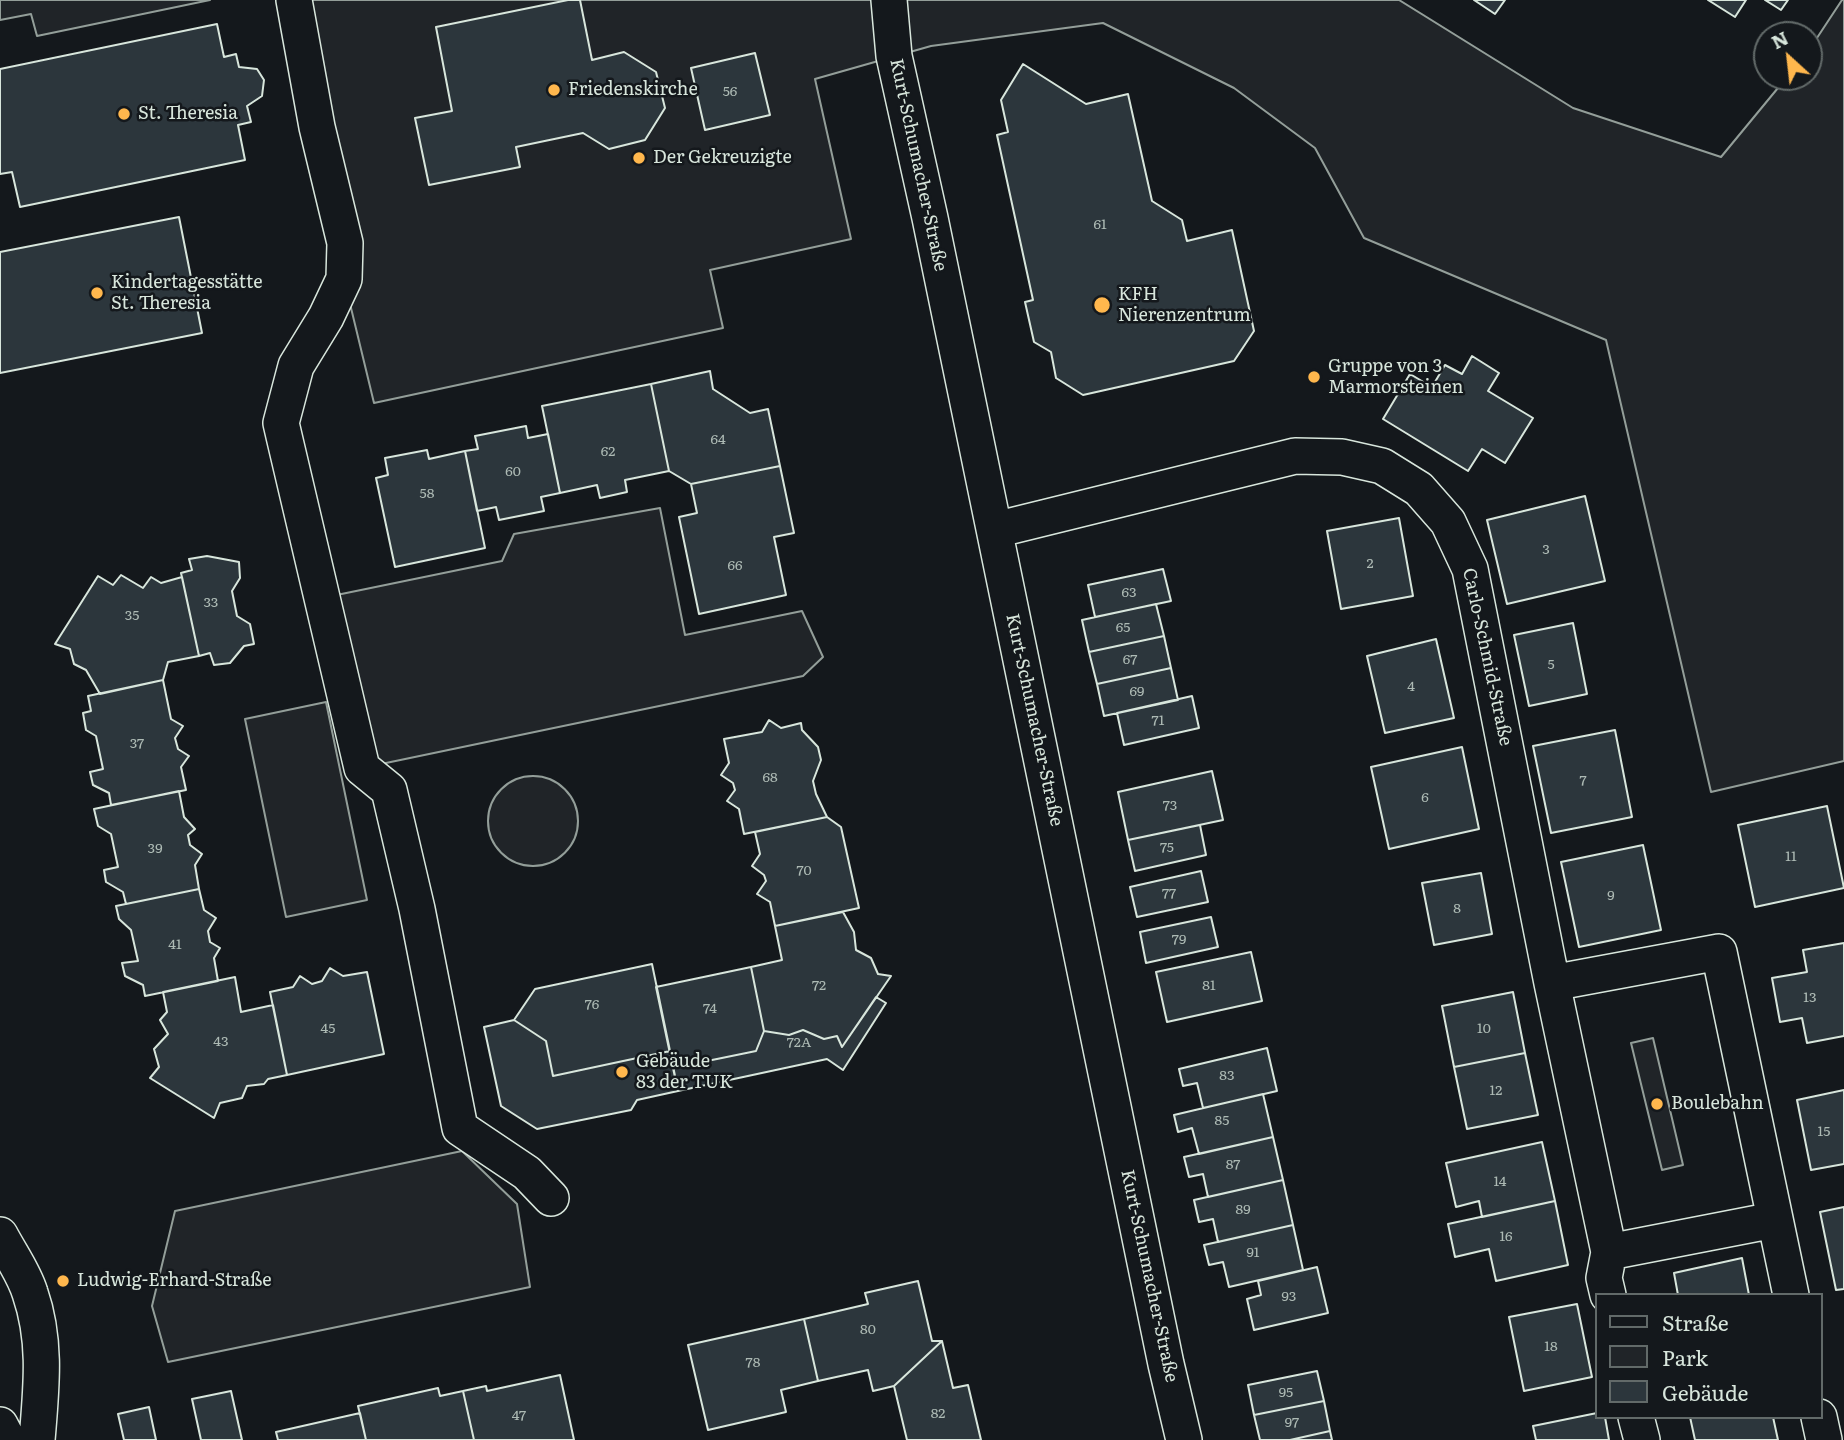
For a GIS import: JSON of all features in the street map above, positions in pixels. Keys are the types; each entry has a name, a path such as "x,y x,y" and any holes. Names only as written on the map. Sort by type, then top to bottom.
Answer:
{"street":[{"path":"294,0 317,127 345,243 344,279 326,317 296,366 281,424 362,768 389,790 419,921 460,1128 527,1173 551,1198"},
{"name":"Kurt-Schumacher-Straße","path":"889,0 894,56 1184,1440"},
{"name":"Carlo-Schmid-Straße","path":"995,530 1295,456 1342,457 1382,466 1419,489 1448,522 1470,569 1552,983 1609,1252 1604,1278 1608,1293"},
{"path":"1552,983 1719,952 1791,1293"},
{"path":"1609,1252 1774,1220"},
{"path":"0,1235 30,1291 37,1318 43,1363 37,1440"},
{"path":"1637,1419 1642,1440"},
{"path":"1819,1419 1824,1440"},
{"path":"0,1425 8,1440"}],"green space":[{"path":"0,0 210,0 37,36 31,14 0,20"},
{"path":"294,0 1399,0 1573,108 1721,157 1775,91 1823,91 1823,29 1844,0 1844,761 1711,792 1606,340 1364,238 1315,148 1234,88 1103,23 931,46 815,79 851,239 710,270 723,328 374,403 344,279"},
{"path":"660,508 685,635 802,611 823,657 803,676 362,768 322,598 502,561 514,534"},
{"path":"326,702 367,900 286,917 245,719"},
{"path":"533,776 550,779 565,789 575,804 578,821 575,838 565,853 550,863 533,866 516,863 501,853 491,838 488,821 491,804 501,789 516,779"},
{"name":"Boulebahn","path":"1653,1038 1683,1165 1662,1170 1631,1043"},
{"path":"462,1151 517,1204 530,1287 168,1362 152,1306 175,1211"}],"building":[{"name":"Friedenskirche","path":"568,0 580,0 592,60 624,52 656,72 665,108 645,140 609,149 583,133 516,147 520,167 429,185 415,118 452,111 436,27"},
{"path":"1474,0 1505,0 1495,14"},
{"path":"1708,0 1746,0 1735,17"},
{"path":"1765,0 1788,0 1781,10"},
{"name":"St. Theresia","path":"217,24 224,57 236,54 239,67 257,69 264,80 262,96 247,106 251,122 238,125 245,160 20,207 12,172 0,174 0,69"},
{"path":"755,53 770,115 705,130 691,68"},
{"path":"1023,64 1086,104 1128,94 1152,201 1182,220 1187,241 1232,230 1254,331 1234,361 1083,395 1056,378 1051,352 1034,342 1025,302 1033,300 997,135 1008,132 1001,100"},
{"name":"Kindertagesstätte St. Theresia","path":"179,217 202,333 0,373 0,252"},
{"path":"1472,356 1499,373 1488,391 1533,418 1505,463 1482,449 1468,471 1383,419 1410,374 1432,387 1445,365 1462,374"},
{"path":"710,371 713,389 750,413 768,409 780,466 691,484 669,471 651,384"},
{"path":"651,384 669,471 625,480 627,492 600,498 597,485 560,493 542,406"},
{"path":"526,426 528,438 548,434 560,493 541,497 544,511 499,520 496,507 477,511 465,451 478,449 475,436"},
{"path":"427,450 429,459 465,451 485,548 395,567 376,478 388,475 385,458"},
{"path":"780,466 794,533 774,537 786,595 699,614 679,517 697,513 691,484"},
{"path":"1585,496 1605,581 1507,604 1487,520"},
{"path":"1399,518 1413,596 1341,609 1327,531"},
{"path":"207,556 239,562 240,578 232,591 237,616 250,624 254,644 244,646 230,663 214,665 210,653 199,656 181,573 192,570 189,559"},
{"path":"1163,569 1171,601 1095,617 1088,585"},
{"path":"121,575 143,588 151,577 161,583 182,577 199,656 168,662 163,680 100,694 86,670 74,664 70,649 55,644 98,576 113,585"},
{"path":"1156,604 1164,636 1089,652 1082,620"},
{"path":"1573,623 1587,694 1529,706 1514,635"},
{"path":"1164,636 1171,668 1097,684 1089,652"},
{"path":"1436,639 1454,718 1385,733 1367,656"},
{"path":"1171,668 1178,700 1104,716 1097,684"},
{"path":"163,680 171,719 183,726 175,738 178,749 189,756 181,767 186,790 111,805 109,793 93,785 90,772 103,769 96,736 86,730 83,713 91,711 88,696"},
{"path":"1192,696 1199,728 1124,745 1117,713"},
{"path":"769,720 781,728 801,723 802,730 818,747 821,760 813,781 827,817 744,834 739,809 727,801 735,790 733,783 721,775 729,763 724,739 762,732"},
{"path":"1615,730 1632,817 1551,833 1533,746"},
{"path":"1462,747 1479,829 1389,849 1371,767"},
{"path":"1212,771 1223,820 1128,840 1118,792"},
{"path":"179,791 184,817 195,829 188,835 190,845 202,854 195,865 199,889 126,904 123,892 106,882 104,870 118,867 111,834 98,826 94,809"},
{"path":"1827,806 1844,888 1755,907 1738,825"},
{"path":"827,817 841,827 859,908 775,926 770,902 757,894 766,881 764,875 752,866 760,854 755,832"},
{"path":"1200,825 1206,855 1135,871 1128,840"},
{"path":"1643,845 1661,930 1579,947 1561,862"},
{"path":"1201,871 1208,902 1137,917 1130,887"},
{"path":"1481,873 1492,934 1434,945 1422,883"},
{"path":"199,889 204,910 216,918 208,931 210,942 220,948 214,958 218,981 145,996 143,985 125,976 122,963 138,961 131,930 119,919 116,906"},
{"path":"843,912 854,932 856,950 871,958 878,974 891,976 842,1047 837,1036 824,1039 803,1030 789,1035 764,1031 751,967 782,960 775,926"},
{"path":"1211,917 1218,947 1146,963 1140,932"},
{"path":"1844,943 1844,1036 1807,1043 1802,1018 1780,1022 1772,978 1807,972 1803,950"},
{"path":"1251,952 1262,1001 1167,1022 1156,972"},
{"path":"652,964 670,1051 553,1076 546,1041 514,1020 535,989"},
{"path":"751,967 764,1031 756,1051 673,1068 656,987"},
{"path":"330,968 343,976 367,972 384,1054 287,1075 270,992 293,987 300,976 312,984 322,981"},
{"path":"235,977 241,1012 273,1005 287,1075 268,1079 264,1084 247,1086 242,1098 220,1103 214,1118 150,1078 159,1067 154,1049 168,1034 160,1020 167,1012 163,992"},
{"path":"1513,992 1525,1053 1454,1067 1442,1006"},
{"path":"876,997 886,1003 843,1070 827,1059 678,1091 673,1068 756,1051 764,1031 789,1035 803,1030 824,1039 837,1036 842,1047"},
{"name":"Gebäude 83 der TUK","path":"514,1020 546,1041 553,1076 670,1051 678,1091 637,1100 631,1110 537,1129 501,1106 484,1027"},
{"path":"1267,1048 1277,1091 1203,1108 1197,1083 1183,1086 1179,1069"},
{"path":"1525,1053 1538,1115 1467,1129 1454,1067"},
{"path":"1844,1090 1844,1164 1811,1170 1797,1100"},
{"path":"1263,1094 1273,1137 1199,1154 1192,1128 1178,1132 1174,1115"},
{"path":"1273,1137 1283,1180 1208,1197 1203,1174 1189,1177 1184,1157"},
{"path":"1542,1142 1555,1201 1482,1217 1479,1201 1456,1207 1446,1163"},
{"path":"1283,1180 1293,1225 1218,1242 1213,1219 1199,1222 1194,1200"},
{"path":"1555,1201 1568,1265 1496,1281 1489,1249 1455,1257 1448,1224"},
{"path":"1844,1207 1844,1289 1836,1290 1820,1212"},
{"path":"1293,1225 1303,1270 1229,1287 1223,1262 1209,1265 1204,1245"},
{"path":"1742,1258 1749,1293 1678,1293 1674,1273"},
{"path":"1317,1267 1328,1313 1254,1330 1247,1299 1261,1295 1258,1281"},
{"path":"918,1281 932,1341 942,1341 894,1386 873,1391 868,1370 818,1381 804,1319 868,1304 865,1293"},
{"path":"1577,1304 1592,1377 1524,1391 1509,1317"},
{"path":"804,1319 818,1381 781,1390 786,1412 708,1430 688,1345"},
{"path":"942,1341 953,1388 968,1385 981,1440 907,1440 894,1386"},
{"path":"1317,1371 1324,1401 1254,1415 1248,1385"},
{"path":"560,1375 574,1440 474,1440 463,1391 486,1386 487,1391"},
{"path":"438,1388 440,1396 463,1391 474,1440 366,1440 358,1406"},
{"path":"231,1391 242,1440 201,1440 192,1399"},
{"path":"1324,1401 1330,1431 1290,1440 1260,1440 1254,1415"},
{"path":"149,1407 156,1440 124,1440 118,1414"},
{"path":"360,1413 366,1440 278,1440 276,1432"},
{"path":"1596,1413 1596,1419 1605,1419 1609,1440 1536,1440 1533,1426"},
{"path":"1690,1419 1773,1419 1778,1440 1695,1440"},
{"path":"1330,1431 1332,1440 1290,1440"}],"place":[{"name":"Friedenskirche","path":"554,90"},
{"name":"St. Theresia","path":"124,114"},
{"name":"Der Gekreuzigte","path":"639,158"},
{"name":"Kindertagesstätte St. Theresia","path":"97,293"},
{"name":"KFH Nierenzentrum","path":"1102,305"},
{"name":"Gruppe von 3 Marmorsteinen","path":"1314,377"},
{"name":"Gebäude 83 der TUK","path":"622,1072"},
{"name":"Boulebahn","path":"1657,1104"},
{"name":"Ludwig-Erhard-Straße","path":"63,1281"}]}
